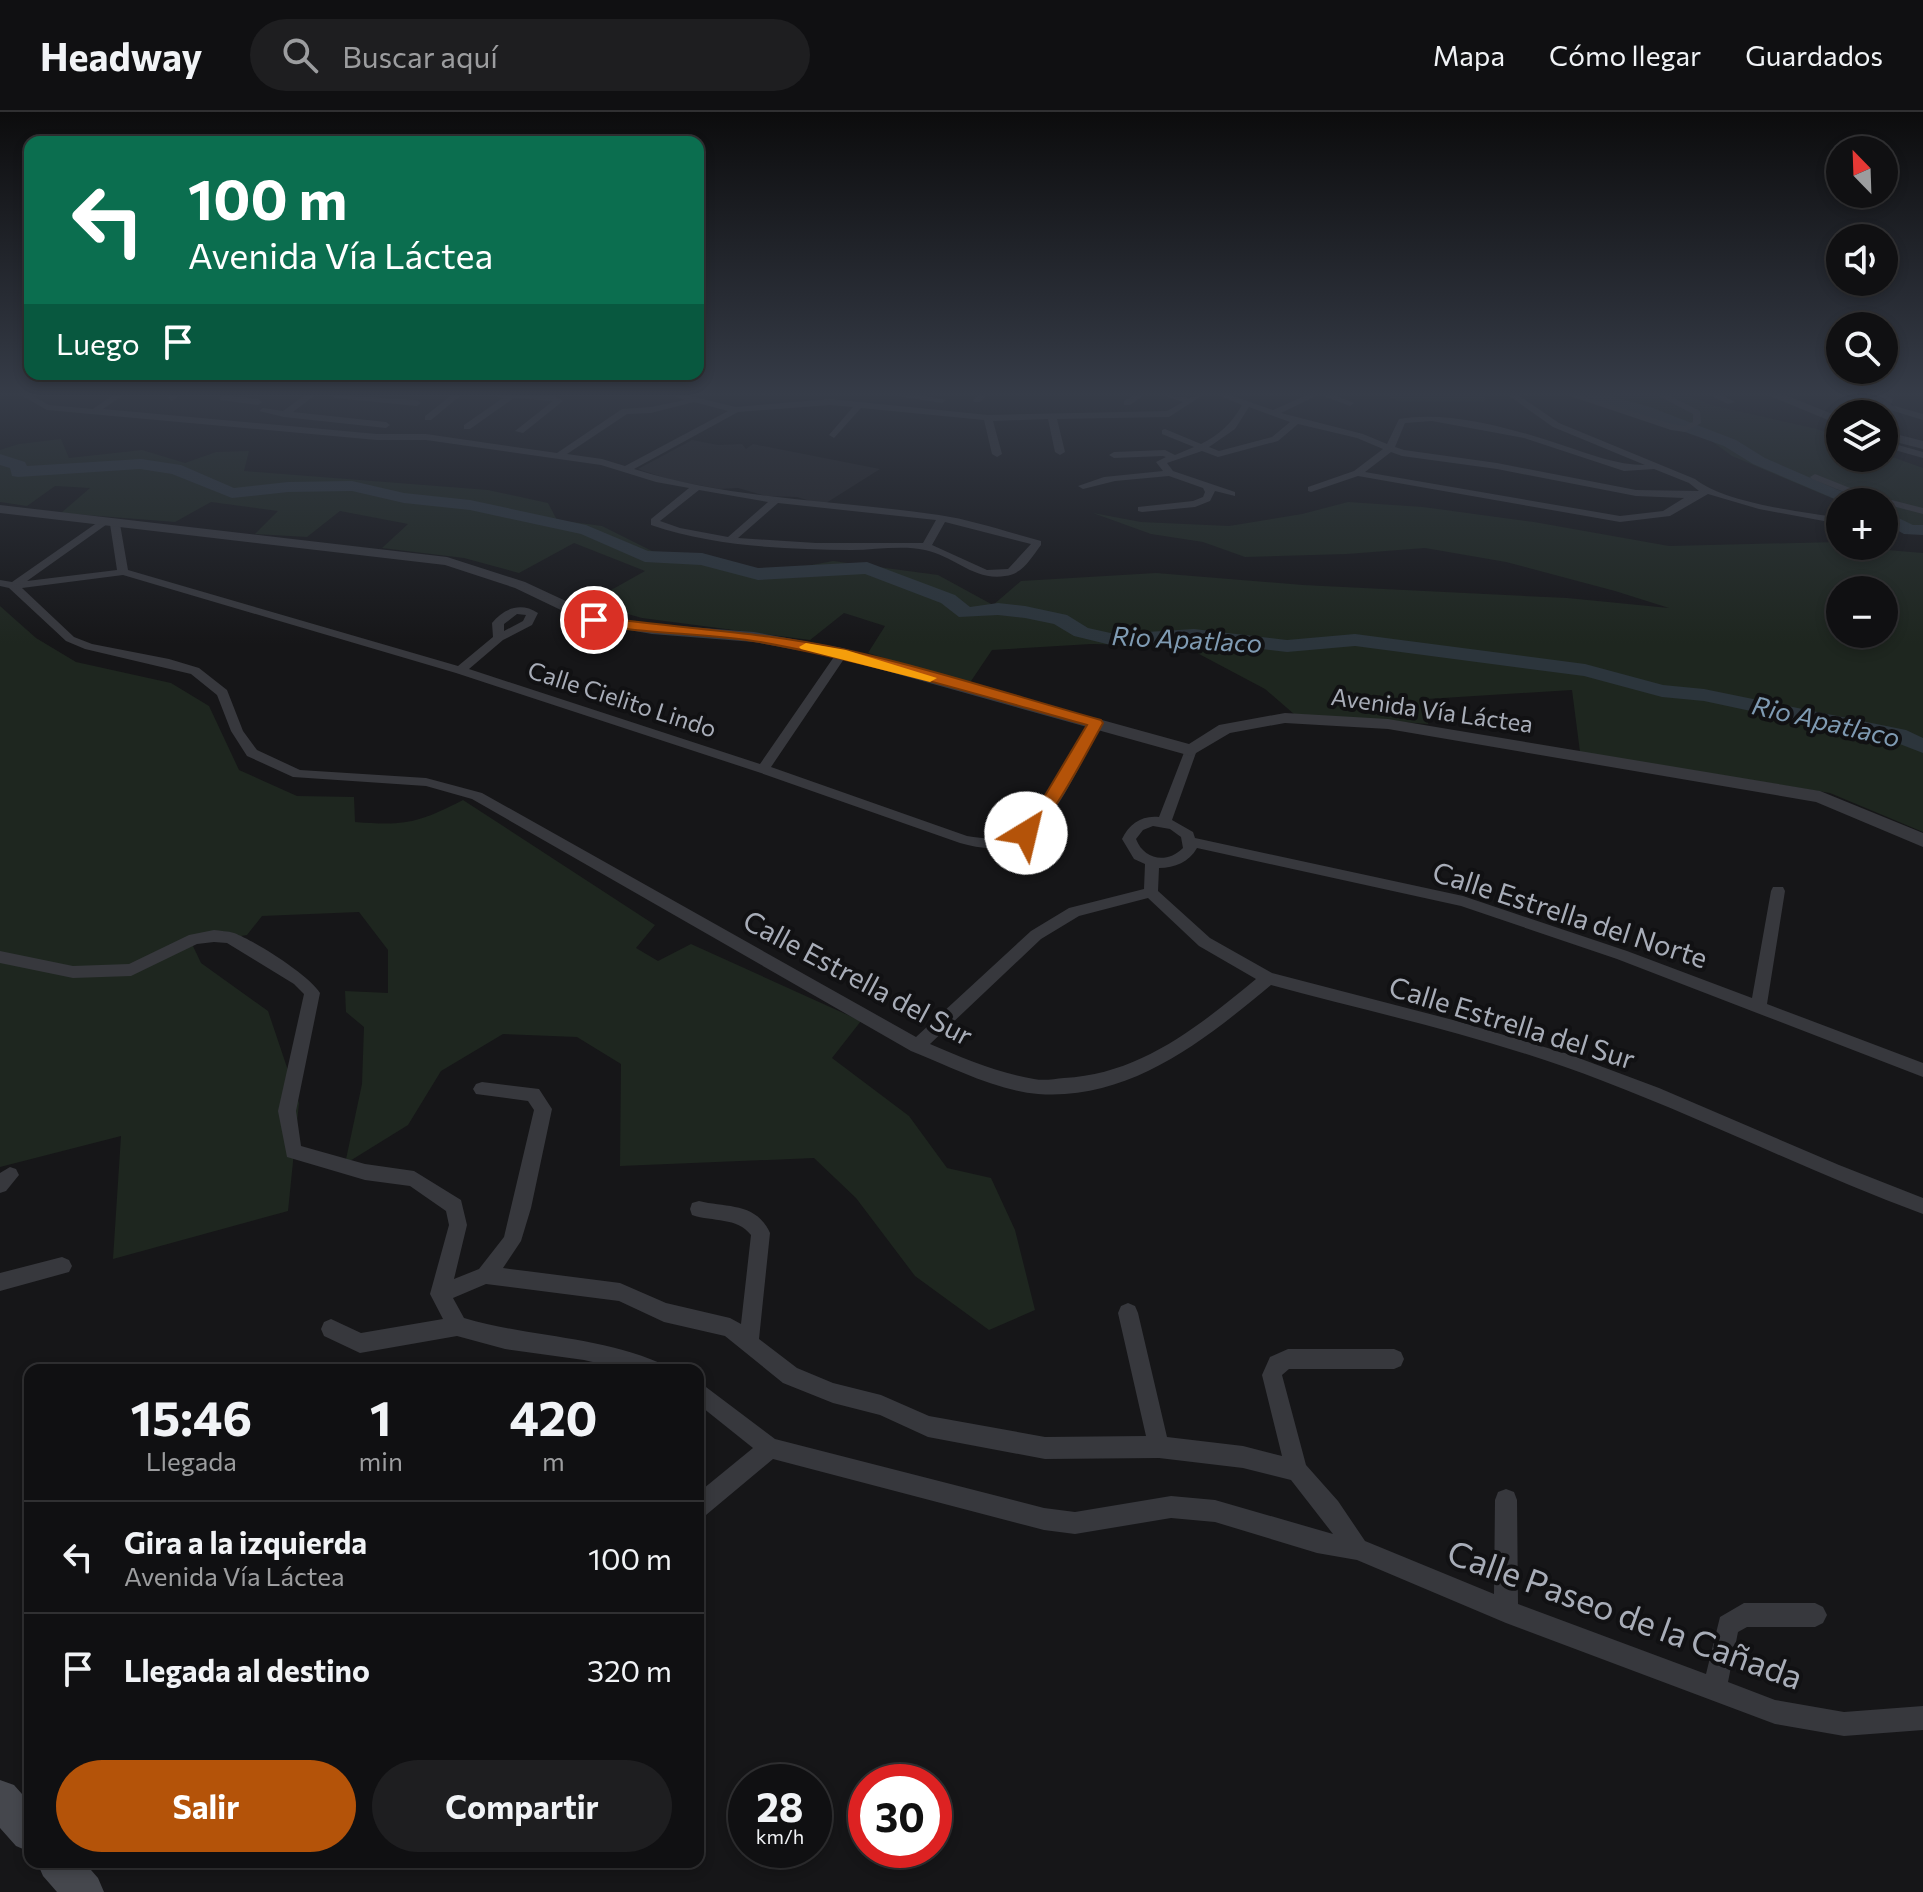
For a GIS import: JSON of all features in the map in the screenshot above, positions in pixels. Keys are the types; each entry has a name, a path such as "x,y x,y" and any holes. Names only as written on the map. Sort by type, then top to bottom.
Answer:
{"main road":[{"path":"0,1799 24,1825"},
{"path":"62,1868 84,1892"}],"street":[{"path":"653,478 776,500 942,518 1037,543 1009,572 970,568 926,546 826,546 732,538 655,523 697,487"},
{"path":"1083,486 1104,478"},
{"path":"1183,478 1232,494"},
{"path":"1311,489 1342,478"},
{"path":"1386,478 1620,519 1666,514 1707,491"},
{"path":"1552,478 1636,493 1695,496"},
{"path":"1678,478 1707,491 1759,506 1826,518"},
{"path":"1818,478 1857,494 1923,511"},
{"path":"1142,509 1195,504 1207,499 1208,488"},
{"path":"732,538 776,500"},
{"path":"0,509 447,561 520,585 594,620 652,629 754,637 842,653 1191,750 1164,822"},
{"path":"926,546 942,518"},
{"path":"6,584 123,572 110,523"},
{"path":"6,584 110,523"},
{"name":"Calle Cielito Lindo","path":"123,572 460,670 763,769 965,840 990,845 1026,833 1040,817 1096,723"},
{"name":"Calle Estrella del Sur","path":"6,584 70,639 89,647 195,671 223,693 237,731 252,753 298,774 426,782 477,796 917,1046 986,1074 1038,1087 1089,1083 1139,1071 1209,1027 1268,978 1562,1059 1717,1119 1881,1192 1923,1206"},
{"path":"460,670 499,638"},
{"path":"763,769 842,653"},
{"name":"Avenida Vía Láctea","path":"1191,750 1225,729 1285,718 1388,724 1820,797 1923,840"},
{"path":"1164,822 1182,829 1190,842 1190,849 1180,859 1152,862 1135,853 1129,839 1136,827 1164,822"},
{"name":"Calle Estrella del Norte","path":"1190,842 1463,901 1622,955 1923,1070"},
{"path":"1152,862 1151,892 1193,935 1227,960 1268,978"},
{"path":"1758,1007 1778,891"},
{"path":"917,1046 1036,935 1074,912 1151,892"},
{"path":"0,957 73,972 131,970 194,939 214,936 230,938 300,980 312,993 287,1111 293,1152 365,1172 414,1179 454,1206 458,1225 440,1294 457,1326"},
{"path":"482,1089 533,1094 543,1109 512,1241 486,1275"},
{"path":"699,1209 712,1214 744,1215 754,1221 761,1233 749,1341"},
{"path":"0,1282 62,1266"},
{"path":"440,1294 486,1275 620,1292 664,1312 730,1328 790,1376 833,1393 881,1405 928,1426 1045,1448 1159,1447 1243,1457 1297,1471"},
{"path":"1128,1313 1159,1447"},
{"path":"331,1329 360,1343 457,1326 509,1339 577,1347 633,1364"},
{"path":"1357,1549 1330,1509 1297,1471 1272,1375 1277,1364 1288,1359 1394,1359"},
{"name":"Calle Paseo de la Cañada","path":"704,1396 770,1448 1044,1519 1075,1523 1171,1507 1215,1511 1317,1542 1357,1549 1506,1611 1775,1712 1844,1724 1923,1718"},
{"path":"704,1502 770,1448"},
{"path":"1506,1500 1506,1611"},
{"path":"1715,1688 1728,1625 1744,1615 1815,1615"}],"shaded area":[{"path":"0,478 335,478 488,490 548,503 557,520 602,526 656,553 717,558 769,573 833,561 938,575 993,605 1021,581 1156,573 1303,585 1567,598 1669,608 1506,562 1425,548 1245,557 1203,542 1151,534 1093,513 1141,522 1229,526 1302,514 1348,502 1423,507 1534,522 1669,546 1826,542 1826,560 1898,560 1898,551 1923,553 1923,832 1830,793 1580,752 1572,690 1427,699 1428,724 1294,714 1265,689 1184,646 1091,644 992,650 969,684 868,653 885,626 844,613 810,640 642,618 588,603 645,571 574,543 519,573 464,558 382,548 408,524 340,511 307,537 255,534 278,511 211,502 175,522 61,513 90,488 55,486 27,506 0,502"},
{"path":"665,478 866,478 823,505 797,497 766,496 738,488 720,489"},
{"path":"1784,478 1923,478 1923,535 1898,525 1898,488 1826,488 1826,496"},
{"path":"0,606 36,638 76,662 171,683 209,706 239,770 297,796 354,797 355,822 411,821 463,800 655,925 636,948 658,961 691,944 861,1021 832,1058 909,1116 947,1168 991,1178 1015,1230 1035,1310 989,1330 915,1276 856,1198 814,1158 620,1166 621,1064 577,1037 503,1034 441,1071 408,1125 345,1164 362,1084 364,1027 346,1012 345,991 388,993 388,950 359,912 262,916 247,935 192,944 201,963 268,1011 299,1103 288,1211 113,1259 121,1136 0,1167"}],"waterway":[{"name":"Rio Apatlaco","path":"197,478 232,493 288,487 352,486 404,498 470,505 586,530 645,556 702,559 758,574 867,568 948,599 966,613 998,609 1025,612 1060,619 1081,632 1115,640 1194,635 1287,646 1355,640 1585,670 1662,691 1704,695 1898,735 1923,746"},
{"path":"1800,478 1826,489"},
{"path":"1898,524 1910,530 1923,530"}],"slow traffic":[{"path":"806,647 842,653 930,678"}],"route":[{"path":"594,620 652,629 754,637 842,653 1096,723 1040,817 1026,833"}]}
